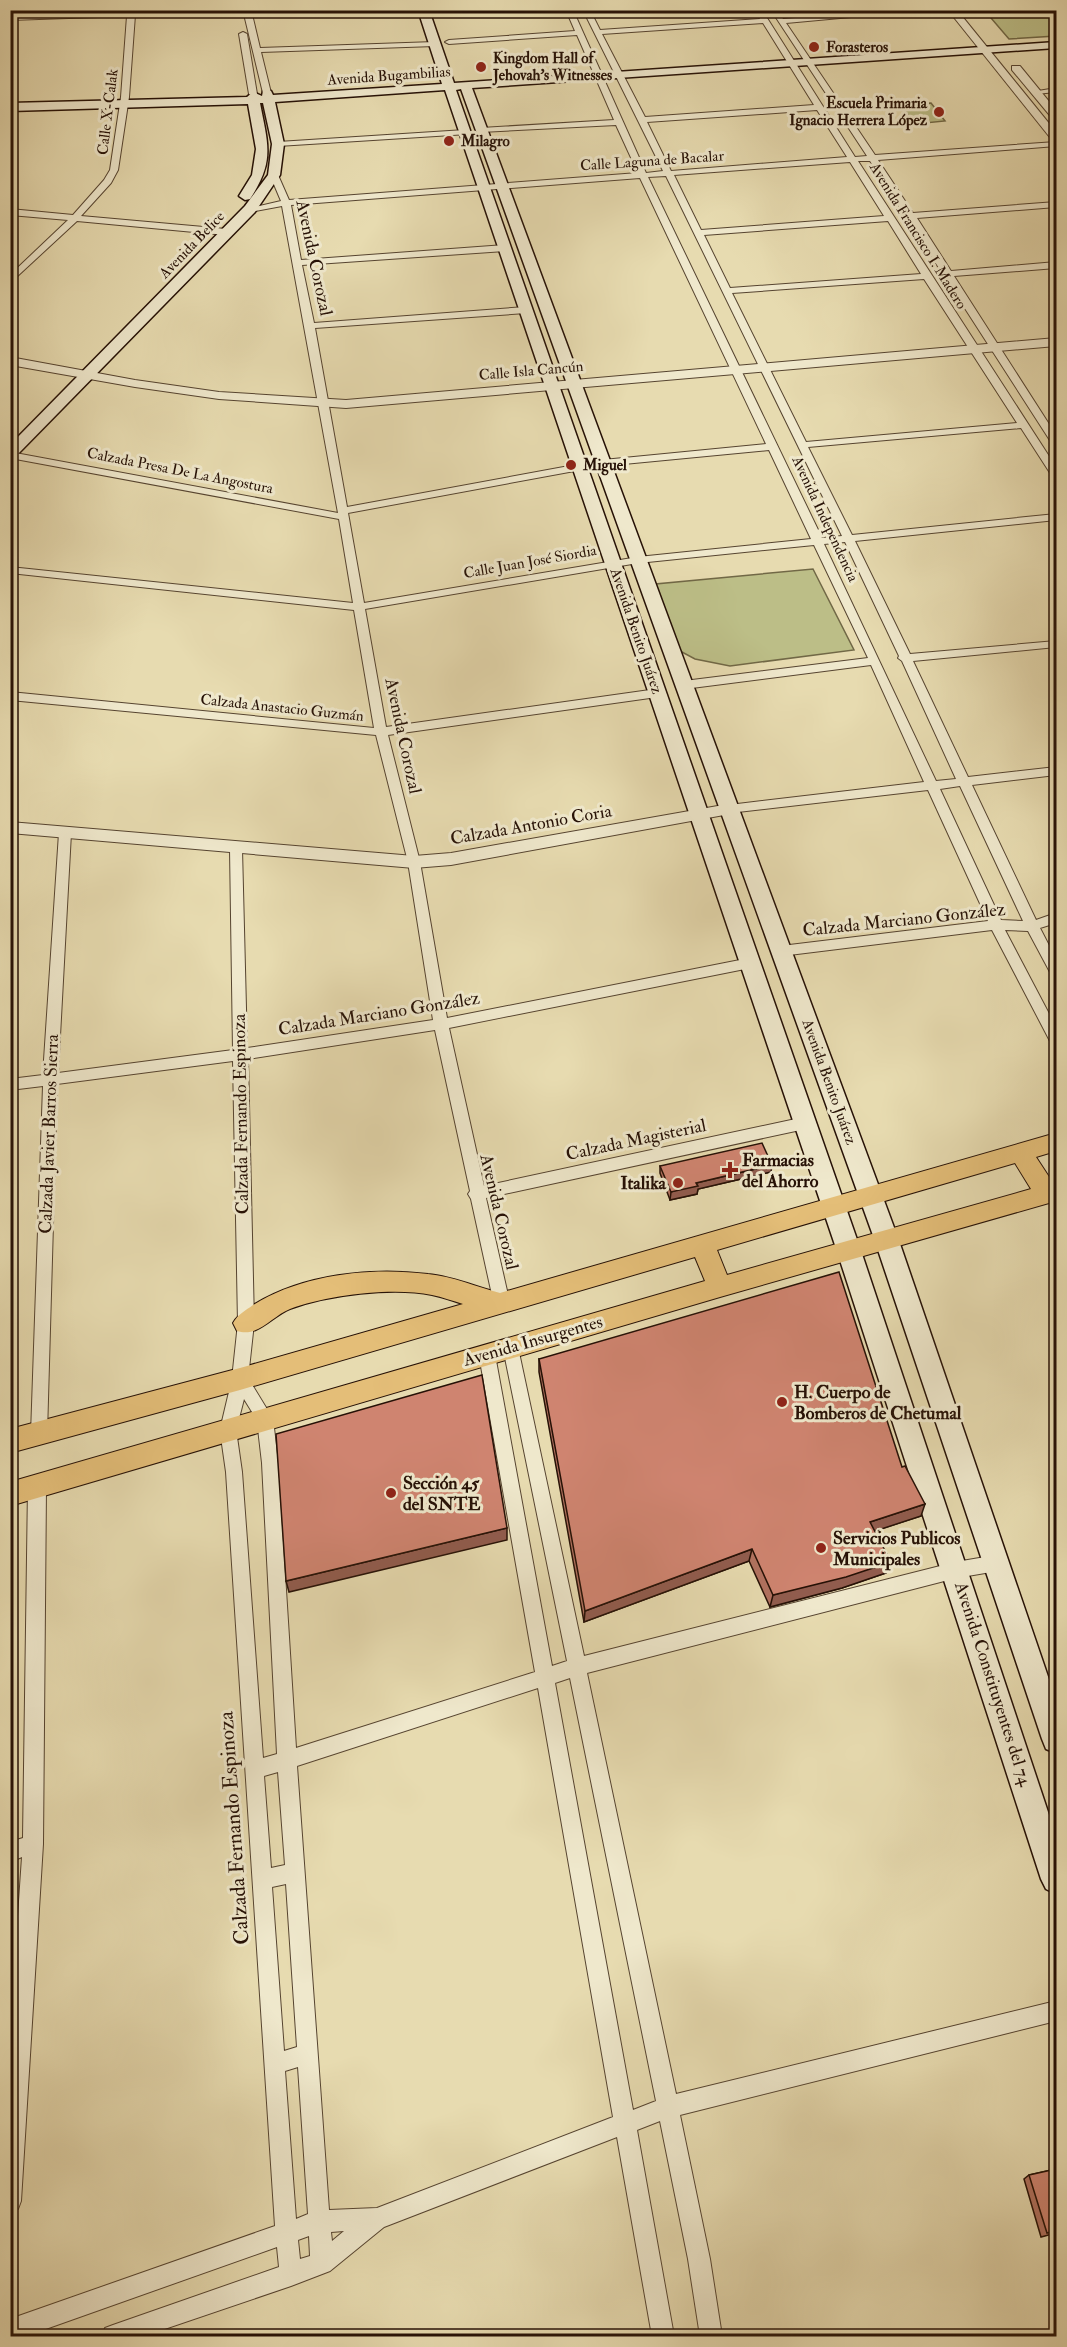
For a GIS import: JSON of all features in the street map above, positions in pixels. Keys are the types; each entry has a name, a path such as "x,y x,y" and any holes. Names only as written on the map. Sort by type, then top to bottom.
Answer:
{"main road":[{"name":"Avenida Benito Juárez","path":"423,10 442,43"},
{"name":"Avenida Benito Juárez","path":"437,10 442,43 493,187 572,380 887,1241"},
{"name":"Avenida Bugambilias","path":"10,101 260,96 982,48 995,43 1056,40"},
{"name":"Avenida Bugambilias","path":"995,43 1056,45"},
{"name":"Avenida Belice","path":"220,231 250,209 274,175 278,144 260,96"},
{"name":"Avenida Belice","path":"10,454 84,371 220,231 239,207 258,175 262,149 260,96"},
{"name":"Avenida Bugambilias","path":"10,107 124,100"},
{"name":"Avenida Benito Juárez","path":"493,187 505,248 849,1251"},
{"name":"Avenida Belice","path":"10,437 84,371"},
{"path":"10,1442 240,1379 871,1198 1056,1142"},
{"path":"1021,1153 1052,1193"},
{"name":"Avenida Insurgentes","path":"10,1494 720,1287 1052,1193"},
{"path":"887,1241 1056,1739"},
{"path":"703,1246 720,1287"},
{"name":"Avenida Constituyentes del 74","path":"849,1251 1056,1879"},
{"path":"246,1323 279,1302 317,1290 375,1282 430,1284 501,1304"}],"street":[{"path":"10,18 210,10"},
{"name":"Avenida Belice","path":"239,10 260,96"},
{"name":"Avenida Belice","path":"247,10 256,50 260,96"},
{"name":"Avenida Independencia","path":"569,10 644,176 774,446 996,925 1056,1039"},
{"name":"Avenida Independencia","path":"586,10 729,291 801,445 849,538 962,782 1056,970"},
{"name":"Avenida Francisco I. Madero","path":"758,10 971,346 1056,474"},
{"name":"Avenida Francisco I. Madero","path":"774,10 911,216 1056,442"},
{"path":"781,21 924,10"},
{"path":"952,10 1056,138"},
{"name":"Calle X-Calak","path":"10,280 75,218 108,181 114,170 124,100 131,14"},
{"path":"597,32 764,21"},
{"path":"256,50 442,43 579,33"},
{"path":"995,43 1056,116"},
{"path":"1036,92 1056,90"},
{"path":"642,120 819,107"},
{"path":"278,144 620,122"},
{"name":"Calle Laguna de Bacalar","path":"250,209 286,203 1056,144"},
{"name":"Avenida Corozal","path":"274,175 286,203 310,326 381,732 414,862 441,1024 501,1304"},
{"path":"911,216 1056,204"},
{"path":"10,212 220,231"},
{"path":"700,233 890,218"},
{"path":"297,263 505,248"},
{"path":"948,274 1056,265"},
{"path":"729,291 927,276"},
{"path":"310,326 526,310"},
{"name":"Calle Isla Cancún","path":"10,361 84,371 231,397 288,403 323,400 370,402 572,380 992,344 1056,334"},
{"name":"Calle Isla Cancún","path":"992,344 1056,342"},
{"name":"Calle Isla Cancún","path":"10,354 84,371"},
{"path":"1043,423 1056,422"},
{"path":"801,445 1023,424"},
{"path":"603,463 774,446"},
{"name":"Calzada Presa De La Angostura","path":"10,454 343,514 580,467"},
{"name":"Calle Juan José Siordia","path":"10,570 359,607 638,560 1056,517"},
{"path":"904,658 1056,644"},
{"path":"684,685 875,661"},
{"name":"Calzada Anastacio Guzmán","path":"10,696 381,732 657,693"},
{"name":"Calzada Antonio Coria","path":"10,827 236,849 414,862 451,859 699,816 729,808 1056,771"},
{"name":"Calzada Javier Barros Sierra","path":"39,1434 50,1080 65,833"},
{"name":"Calzada Fernando Espinoza","path":"236,849 246,1323 240,1379 228,1430 234,1472 274,2064 291,2275"},
{"path":"1032,926 1056,918"},
{"name":"Calzada Marciano González","path":"781,951 996,925 1032,926"},
{"name":"Calzada Marciano González","path":"10,1085 239,1055 441,1024 750,963"},
{"name":"Calzada Magisterial","path":"476,1194 805,1123"},
{"path":"499,1351 577,1667 699,2259 711,2337"},
{"path":"499,1351 546,1677 663,2337"},
{"path":"240,1379 265,1419 270,1463 287,1760 322,2263"},
{"path":"10,2201 33,1844 37,1487"},
{"path":"255,1770 577,1667 956,1570 997,1563"},
{"path":"10,1852 33,1844"},
{"path":"262,1879 295,1873"},
{"path":"112,2337 322,2263 377,2219 668,2107 1056,2011"},
{"path":"274,2064 307,2054"},
{"path":"10,2331 320,2221 377,2219"}],"green space":[{"path":"985,11 1056,11 1056,36 1009,39"},
{"path":"931,103 945,121 915,124 901,105"},
{"path":"813,569 854,650 730,666 695,659 665,643 645,585"}],"building":[{"path":"762,1143 772,1165 696,1183 698,1186 671,1192 660,1166"},
{"path":"839,1272 902,1467 905,1466 925,1504 870,1522 891,1562 846,1577 773,1595 752,1549 585,1611 539,1359"},
{"name":"Sección 45 del SNTE","path":"482,1375 507,1528 286,1581 276,1434"},
{"path":"1056,2169 1056,2231 1047,2233 1029,2175"}],"place":[{"name":"Forasteros","path":"814,47"},
{"name":"Kingdom Hall of Jehovah's Witnesses","path":"481,67"},
{"name":"Escuela Primaria Ignacio Herrera López","path":"939,112"},
{"name":"Milagro","path":"449,141"},
{"name":"Miguel","path":"571,465"},
{"name":"Farmacias del Ahorro","path":"730,1170"},
{"name":"Italika","path":"678,1183"},
{"name":"H. Cuerpo de Bomberos de Chetumal","path":"782,1402"},
{"name":"Sección 45 del SNTE","path":"391,1493"},
{"name":"Servicios Publicos Municipales","path":"821,1548"}]}
